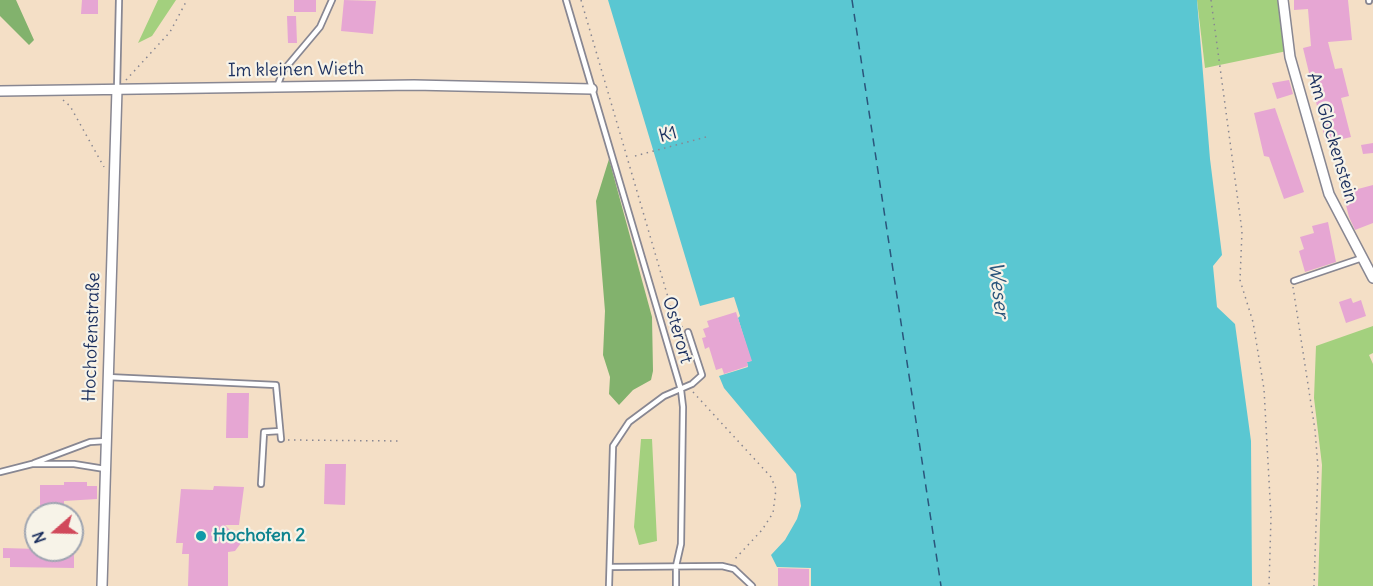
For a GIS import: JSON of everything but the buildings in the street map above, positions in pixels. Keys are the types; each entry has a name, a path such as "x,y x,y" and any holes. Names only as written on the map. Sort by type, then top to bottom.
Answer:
{"street":[{"name":"Am Glockenstein","path":"1283,0 1290,57 1329,194 1373,278"},
{"name":"Im kleinen Wieth","path":"0,91 414,85 592,89"},
{"name":"Hochofenstraße","path":"102,586 117,89"}],"lane":[{"path":"117,89 119,0"},
{"path":"277,87 283,71 320,27 332,0"},
{"name":"Osterort","path":"566,0 681,390 683,407 681,544 676,566 676,586"},
{"path":"1294,281 1362,258"},
{"path":"609,586 613,446 629,422 664,396 692,384 702,375 688,332"},
{"path":"107,377 276,385 281,440"},
{"path":"261,484 264,432 280,431"},
{"path":"0,472 32,464 90,442 106,441"},
{"path":"32,464 74,464 105,470"},
{"path":"610,567 727,567 734,569 752,586"}],"path":[{"path":"117,89 170,32 187,0"},
{"path":"581,0 672,310 682,328 688,332"},
{"path":"1210,0 1242,231 1240,280 1253,322 1264,389 1271,517 1269,586"},
{"path":"62,99 70,106 102,164 115,182"},
{"name":"K1","path":"635,156 706,137"},
{"path":"1294,281 1292,292 1302,339 1318,468 1314,586"},
{"path":"681,390 692,392 703,402 771,477 776,489 773,513 762,530 727,567"},
{"path":"281,440 400,441"}],"green space":[{"path":"0,0 16,0 34,40 29,45 0,16"},
{"path":"158,0 176,0 152,36 138,43"},
{"path":"1197,0 1278,0 1287,51 1205,68"},
{"path":"609,159 652,317 653,371 651,380 633,390 619,405 609,394 610,377 603,355 605,311 596,201"},
{"path":"1373,326 1373,353 1369,355 1373,364 1373,586 1318,586 1322,465 1314,398 1316,346"},
{"path":"641,439 652,439 657,541 639,545 634,527"}],"water":[{"name":"Weser","path":"608,0 1197,0 1210,159 1222,255 1213,266 1217,307 1235,324 1251,441 1252,586 811,586 811,568 777,567 771,555 785,540 797,519 801,506 796,474 724,388 719,376 748,367 747,362 751,361 738,318 740,316 734,297 700,306"}],"ferry route":[{"path":"852,0 941,586"}],"place":[{"name":"Hochofen 2","path":"201,536"}]}
